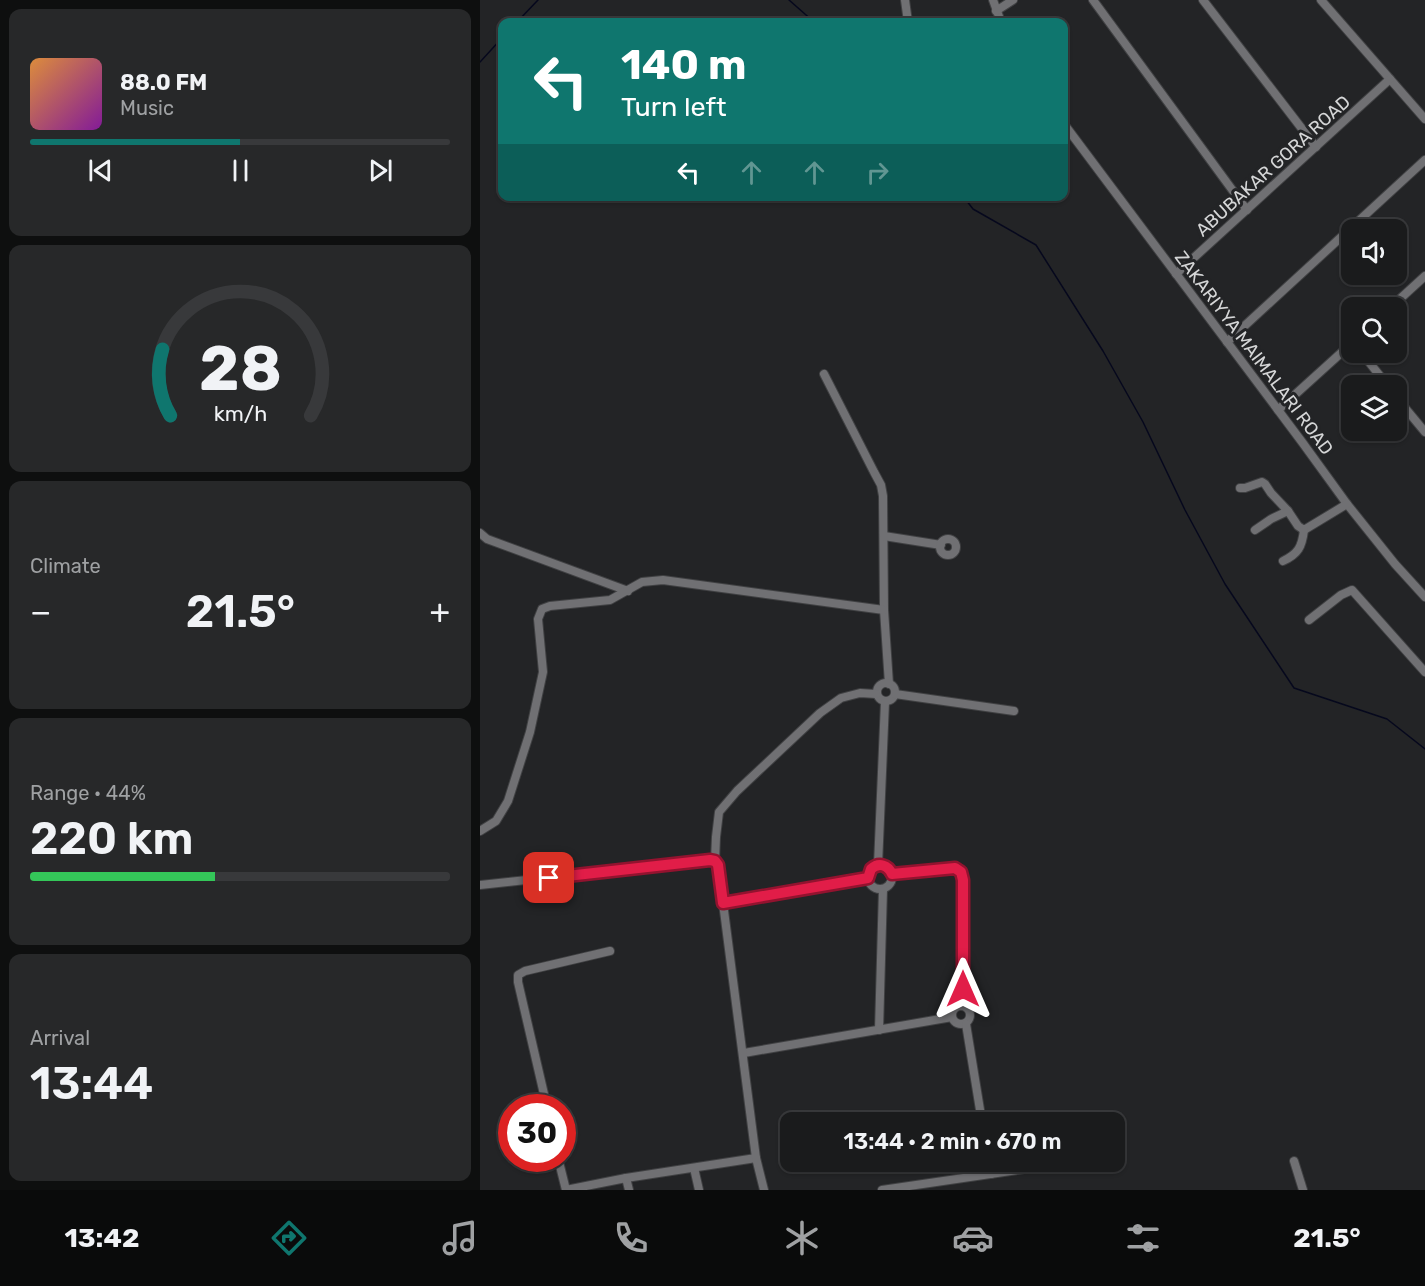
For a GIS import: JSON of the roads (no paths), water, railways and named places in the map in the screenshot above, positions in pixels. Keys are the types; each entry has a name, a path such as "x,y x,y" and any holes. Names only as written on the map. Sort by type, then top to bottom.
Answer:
{"street":[{"path":"905,0 907,18"},
{"path":"993,0 999,18"},
{"path":"996,11 1013,0"},
{"path":"1093,0 1247,210"},
{"path":"1203,0 1316,147"},
{"path":"1322,0 1425,119"},
{"name":"ABUBAKAR GORA ROAD","path":"1176,274 1390,79"},
{"name":"ZAKARIYYA MAIMALARI ROAD","path":"1068,131 1347,504 1425,597"},
{"path":"1227,342 1425,160"},
{"path":"1402,297 1425,276"},
{"path":"1278,410 1341,353"},
{"path":"1370,363 1379,375"},
{"path":"824,374 881,485 884,610 889,684 895,690 895,694"},
{"path":"1407,410 1425,432"},
{"path":"1240,488 1262,482 1266,484 1298,526 1304,530"},
{"path":"1283,561 1296,554 1304,530 1347,504"},
{"path":"1255,530 1288,511"},
{"path":"480,534 487,539 628,591"},
{"path":"884,536 941,545"},
{"path":"480,831 496,821 508,801 530,732 543,672 538,619 543,609 552,605 610,600 642,582 663,580 884,610"},
{"path":"1310,620 1341,595 1352,590 1425,672"},
{"path":"876,694 881,684 889,684"},
{"path":"765,1190 756,1158 744,1053 718,865 715,861 719,812 737,791 820,713 841,698 860,693 876,694"},
{"path":"876,694 881,701 885,702 890,701 895,694"},
{"path":"895,694 1014,711"},
{"path":"878,865 885,702"},
{"path":"480,885 715,861"},
{"path":"878,865 885,865 892,874 891,884 883,889 873,887 868,878 871,869 878,865"},
{"path":"892,874 955,868 961,872 963,880 963,1006"},
{"path":"723,903 868,878"},
{"path":"879,1030 883,889"},
{"path":"544,1094 518,975 525,971 610,951"},
{"path":"957,1006 963,1006 968,1008 971,1014 966,1024 960,1025 952,1017 957,1006"},
{"path":"744,1053 952,1017"},
{"path":"966,1024 980,1112"},
{"path":"562,1172 566,1190 626,1178 756,1158"},
{"path":"1294,1161 1302,1190"},
{"path":"694,1168 699,1190"},
{"path":"882,1190 1004,1172"},
{"path":"626,1178 629,1190"}],"waterway":[{"path":"521,18 538,0"},
{"path":"789,0 809,18"},
{"path":"480,62 498,42"},
{"path":"967,201 973,209 1036,245 1103,351 1143,422 1185,510 1225,584 1294,688 1387,719 1425,749"}]}
